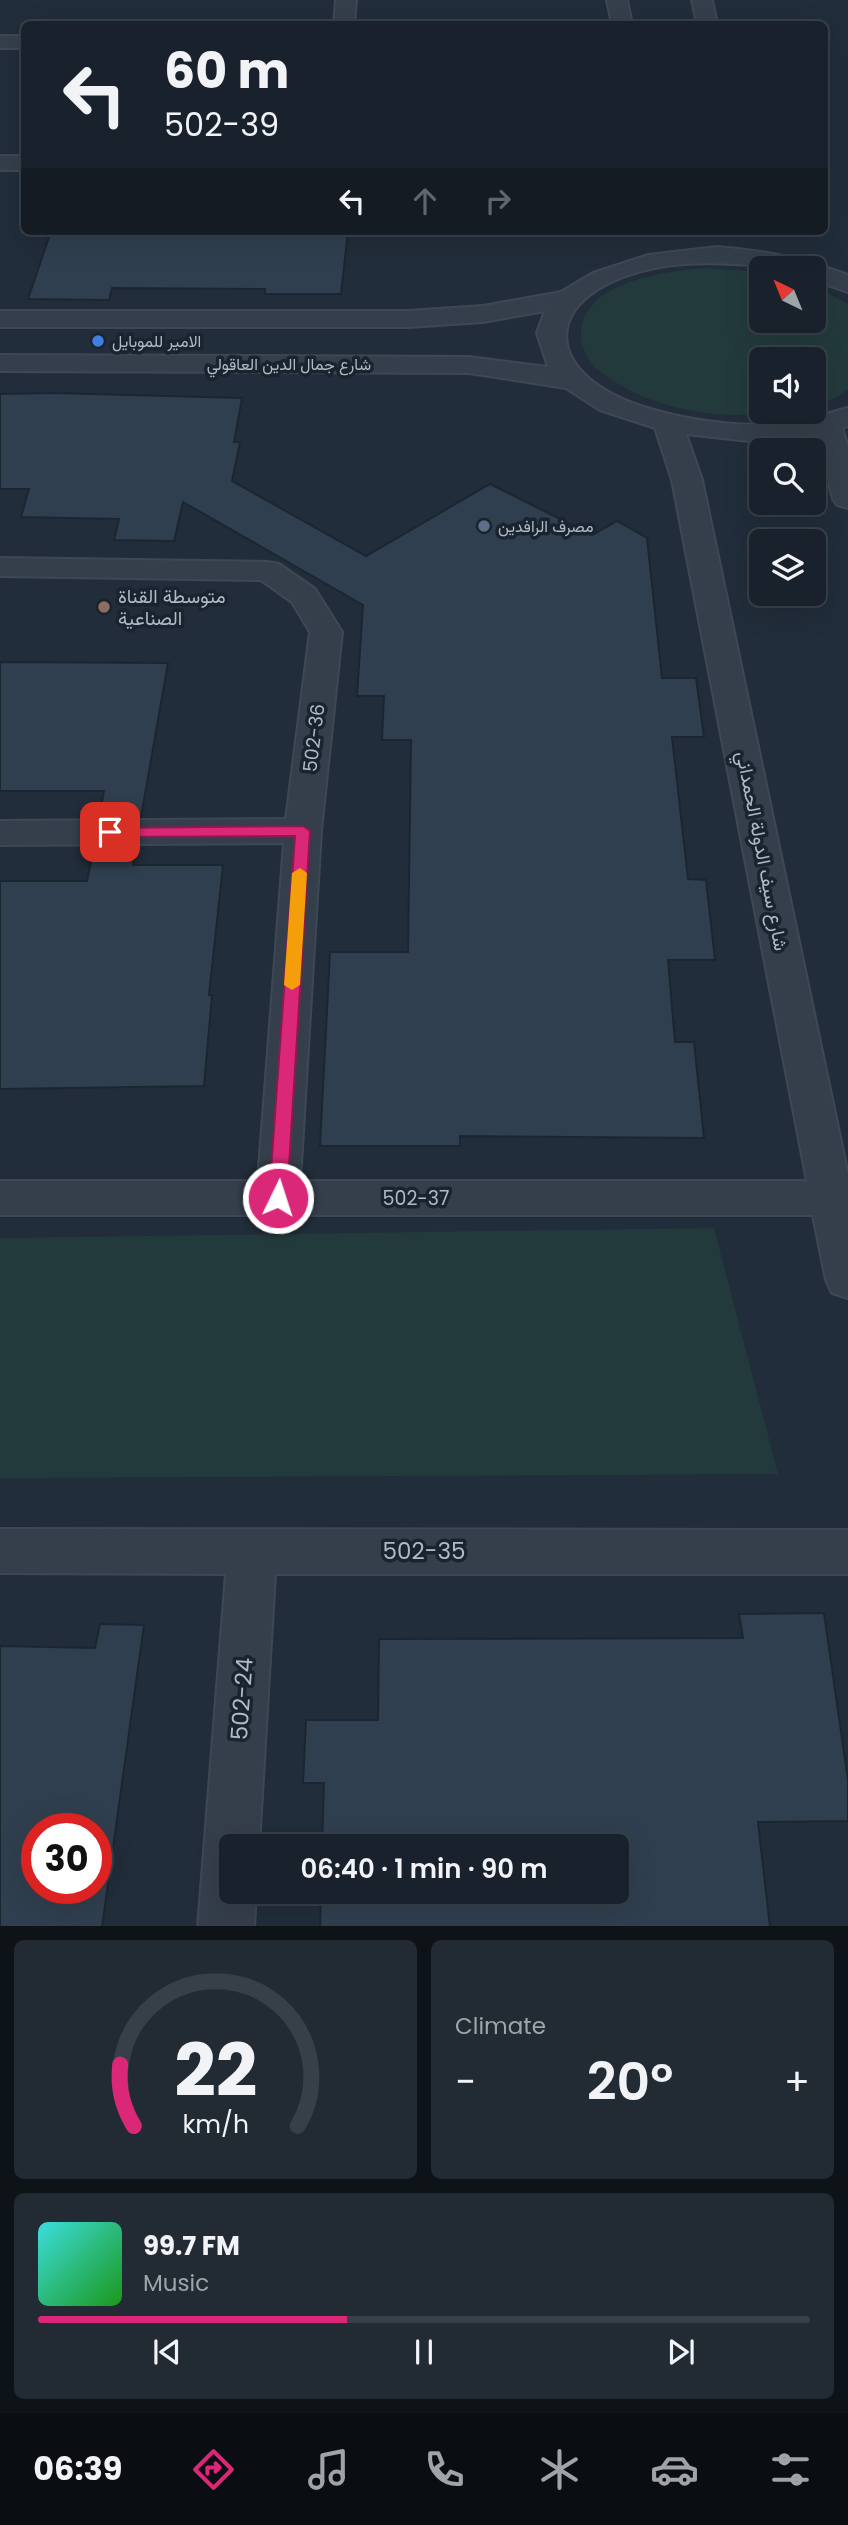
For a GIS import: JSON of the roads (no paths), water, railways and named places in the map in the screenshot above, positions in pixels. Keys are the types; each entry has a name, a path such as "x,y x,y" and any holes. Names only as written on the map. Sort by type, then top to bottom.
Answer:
{"street":[{"path":"344,21 346,0"},
{"path":"617,0 621,21"},
{"path":"702,0 706,21"},
{"path":"0,42 21,42"},
{"path":"0,163 21,163"},
{"path":"770,235 790,256"},
{"path":"749,258 648,252 599,277 566,299 553,319 550,340 558,361 576,382 600,399 668,424 722,432 777,432 838,420 848,499"},
{"path":"826,276 848,284"},
{"path":"0,319 409,319 483,314 566,299"},
{"name":"شارع جمال الدين العاقولي","path":"0,363 469,365 541,374 576,382"},
{"name":"شارع سيف الدولة الحمداني","path":"668,424 687,480 848,1280"},
{"name":"502-36","path":"0,567 268,571 304,596 326,632 303,831 278,1198"},
{"path":"0,833 303,831"},
{"name":"502-37","path":"0,1198 832,1198"},
{"name":"502-35","path":"0,1551 848,1552"},
{"name":"502-24","path":"233,1834 252,1551"},
{"path":"226,1926 228,1904"}],"place":[{"name":"الامير للموبايل","path":"98,341"},
{"name":"مصرف الرافدين","path":"484,526"},
{"name":"متوسطة القناة الصناعية","path":"104,607"}]}
